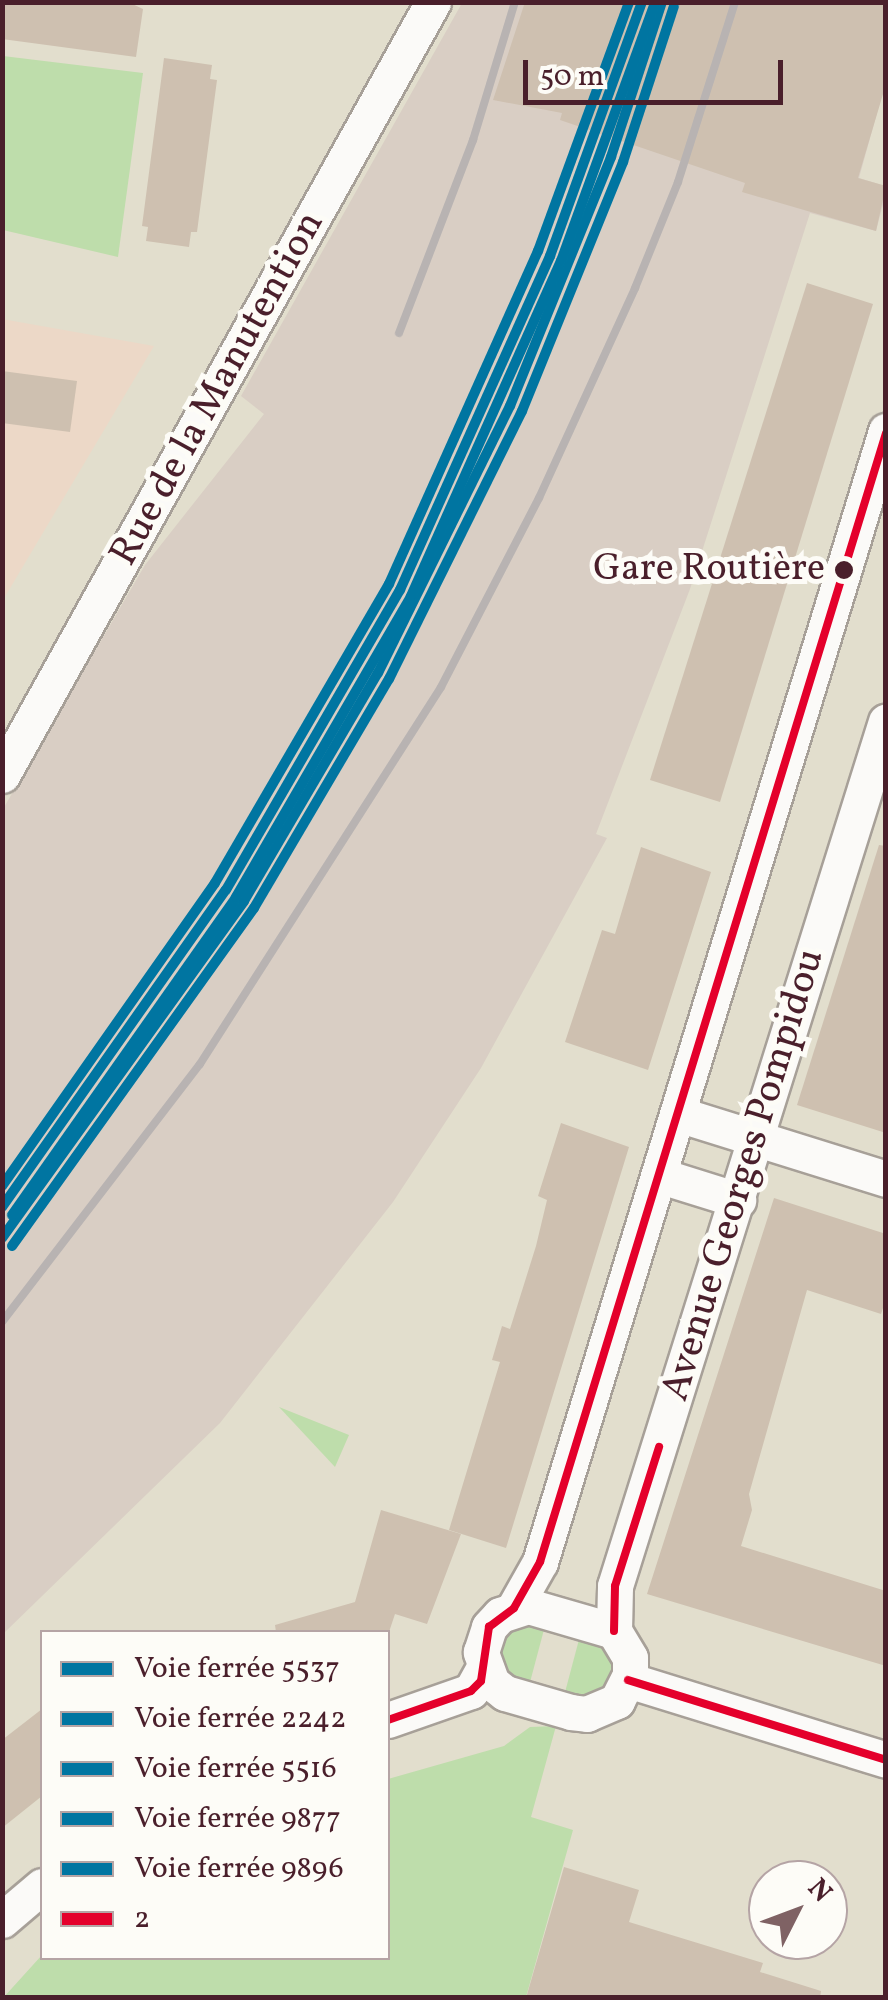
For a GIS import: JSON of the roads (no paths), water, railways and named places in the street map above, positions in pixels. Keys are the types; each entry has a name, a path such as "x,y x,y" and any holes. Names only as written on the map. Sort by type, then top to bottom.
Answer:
{"street":[{"name":"Rue de la Manutention","path":"2,775 433,2"},
{"name":"Avenue Georges Pompidou","path":"514,1608 540,1562 662,1176 886,431"},
{"name":"Avenue Georges Pompidou","path":"614,1630 615,1586 886,721"},
{"path":"681,1114 886,1180"},
{"path":"662,1176 738,1200"},
{"path":"390,1719 472,1691 484,1668 489,1627 514,1608 528,1606 614,1630 630,1658 628,1680 616,1701 587,1714 504,1693 484,1668"},
{"path":"628,1680 886,1760"},
{"path":"2,1920 40,1888"}],"railway":[{"path":"399,333 473,140 515,2"},
{"path":"2,1322 200,1064 441,687 539,498 635,288 678,182 735,2"}],"rail line":[{"name":"9896","path":"2,1186 215,883 389,584 538,251 629,2"},
{"name":"2242","path":"2,1207 226,890 400,590 550,256 642,2"},
{"name":"5537","path":"2,1238 244,901 378,673 510,406 611,157 662,2"},
{"name":"5516","path":"12,1215 236,897 411,596 561,261 654,6"},
{"name":"9877","path":"12,1246 254,908 389,679 522,411 623,162 674,6"}],"place":[{"name":"Gare Routière","path":"844,570"}]}
